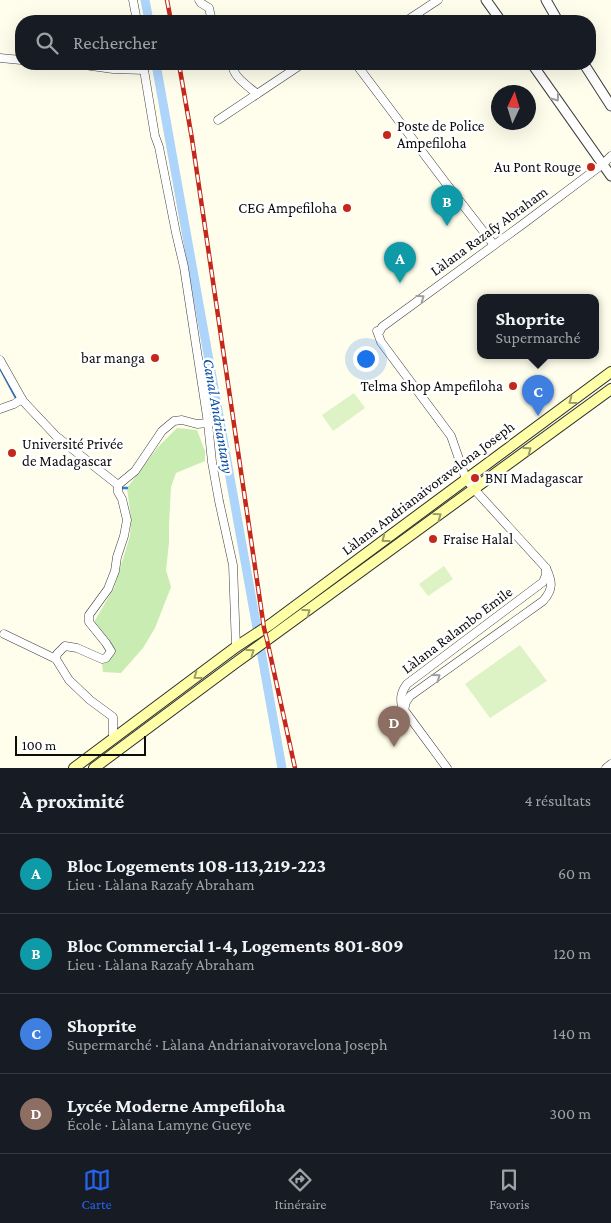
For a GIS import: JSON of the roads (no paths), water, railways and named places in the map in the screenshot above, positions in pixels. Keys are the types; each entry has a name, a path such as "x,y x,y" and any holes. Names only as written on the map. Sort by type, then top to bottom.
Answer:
{"main road":[{"name":"Làlana Andrianaivoravelona Joseph","path":"74,768 611,372"},
{"name":"Làlana Andrianaivoravelona Joseph","path":"94,768 611,389"}],"street":[{"path":"133,0 136,15"},
{"path":"200,0 201,3 209,8 211,15"},
{"path":"415,15 438,0"},
{"path":"486,0 497,15"},
{"path":"546,0 555,15"},
{"path":"0,58 15,59"},
{"path":"144,70 155,136 159,147 184,267 208,423 212,462 233,565 236,647"},
{"path":"233,70 237,77 257,94"},
{"path":"218,120 293,70"},
{"path":"361,70 494,245"},
{"path":"536,70 611,176"},
{"path":"588,70 611,106"},
{"name":"Làlana Razafy Abraham","path":"466,479 451,436 381,342 377,330 380,331 382,327 603,164 611,156"},
{"path":"0,360 22,399 56,436 118,488 127,520 124,539 108,589 89,615 89,622 106,643 110,654 102,659 77,648 65,646 57,654 56,659"},
{"path":"0,409 22,399"},
{"path":"118,488 135,471 162,431 174,421 182,420 197,424 208,423"},
{"path":"447,768 403,708 406,702 410,696 543,601 548,595 551,585 550,576 546,568 466,479"},
{"name":"Làlana Ralambo Emile","path":"403,708 400,700 402,691 407,684 543,582 546,568"},
{"path":"4,634 56,659 69,680 97,706 113,717 113,738"},
{"path":"606,768 611,764"}],"waterway":[{"name":"Canal Andriantany","path":"145,0 148,15"},
{"name":"Canal Andriantany","path":"157,70 282,768"},
{"path":"0,368 17,400"},
{"path":"119,488 127,488"}],"railway":[{"path":"167,0 170,15"},
{"path":"180,70 192,139 264,628 295,768"}],"place":[{"name":"Poste de Police Ampefiloha","path":"387,135"},
{"name":"Au Pont Rouge","path":"591,167"},
{"name":"CEG Ampefiloha","path":"347,208"},
{"name":"Bloc Commercial 1-4, Logements 801-809","path":"447,226"},
{"name":"Bloc Logements 108-113,219-223","path":"400,283"},
{"name":"bar manga","path":"155,358"},
{"name":"Telma Shop Ampefiloha","path":"513,386"},
{"name":"Shoprite","path":"538,416"},
{"name":"Université Privée de Madagascar","path":"12,453"},
{"name":"BNI Madagascar","path":"475,478"},
{"name":"Fraise Halal","path":"433,539"},
{"name":"Lycée Moderne Ampefiloha","path":"394,747"}]}
